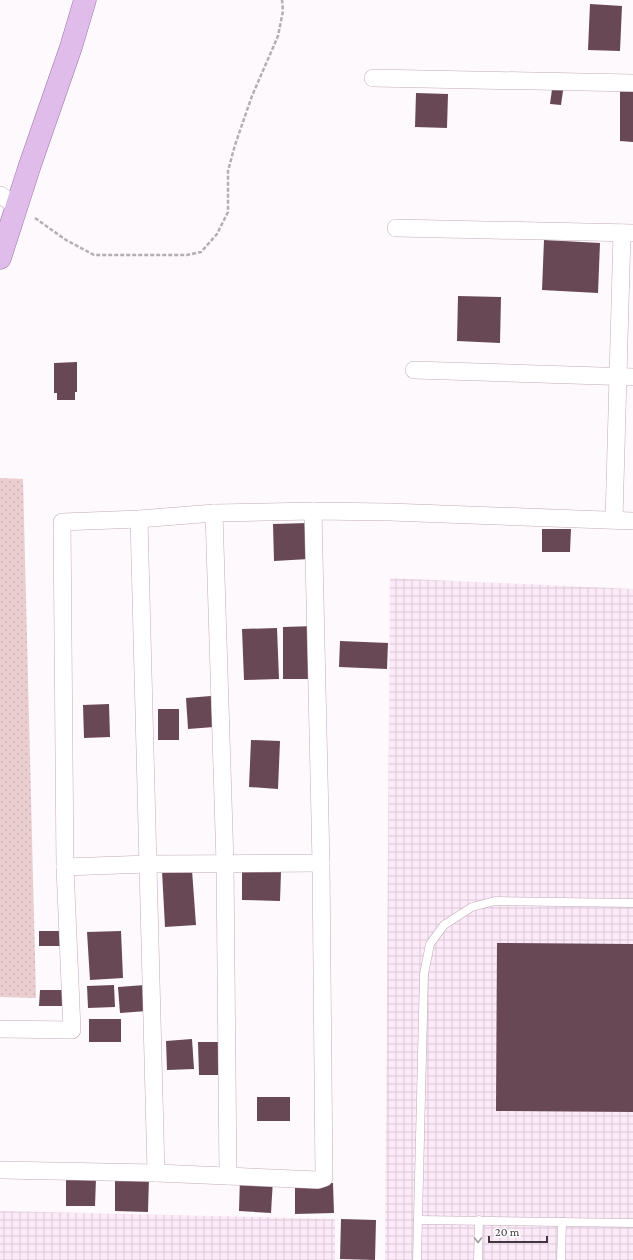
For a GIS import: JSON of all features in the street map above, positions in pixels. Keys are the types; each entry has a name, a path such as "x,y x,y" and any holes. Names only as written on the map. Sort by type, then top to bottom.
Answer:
{"main road":[{"path":"0,258 9,200 30,165 86,0"}],"street":[{"path":"373,78 633,83"},
{"path":"396,228 628,233 626,377 614,520"},
{"path":"414,370 626,377"},
{"path":"0,1170 156,1173 318,1180 324,1178 321,863 313,511"},
{"path":"0,1029 72,1030 65,867 62,522 139,519 214,513 313,511 390,512 633,521"},
{"path":"214,513 225,863 228,1176"},
{"path":"139,519 156,1173"},
{"path":"65,867 148,864 321,863"}],"lane":[{"path":"417,1260 424,974 430,944 444,925 450,921 472,907 495,901 633,903"},
{"path":"418,1220 633,1223"},
{"path":"478,1260 479,1220"},
{"path":"561,1260 562,1222"}],"path":[{"path":"9,200 66,240 94,255 187,255 201,252 217,234 228,212 228,171 235,145 252,96 278,36 283,11 282,0"}],"shaded area":[{"path":"0,478 23,479 36,998 0,997"},
{"path":"390,578 633,589 633,1260 385,1260"},
{"path":"0,1211 335,1219 335,1260 0,1260"}],"building":[{"path":"590,4 622,6 620,51 588,50"},
{"path":"553,82 564,84 561,105 550,104"},
{"path":"620,91 633,91 633,142 620,141"},
{"path":"416,93 448,94 447,128 415,127"},
{"path":"544,240 600,243 598,293 542,290"},
{"path":"458,296 501,297 500,343 457,341"},
{"path":"77,362 77,392 75,392 75,400 57,400 57,393 54,393 54,363"},
{"path":"308,523 309,559 274,561 273,524"},
{"path":"542,529 571,529 570,552 542,552"},
{"path":"315,626 315,679 283,679 283,627"},
{"path":"277,628 279,679 244,680 242,629"},
{"path":"340,641 388,643 387,669 339,667"},
{"path":"211,696 214,727 188,729 186,698"},
{"path":"109,704 110,737 84,738 83,705"},
{"path":"158,709 179,709 179,740 158,740"},
{"path":"251,740 280,741 278,789 249,787"},
{"path":"192,870 196,925 165,927 162,871"},
{"path":"242,871 281,872 280,901 242,900"},
{"path":"39,931 65,931 64,946 39,946"},
{"path":"121,931 123,978 90,980 87,932"},
{"path":"497,943 633,944 633,1112 496,1111"},
{"path":"114,985 115,1007 88,1008 87,986"},
{"path":"145,985 147,1011 120,1013 118,987"},
{"path":"40,990 66,990 66,1006 39,1006"},
{"path":"89,1019 121,1019 121,1042 89,1042"},
{"path":"192,1039 194,1069 167,1070 166,1041"},
{"path":"198,1042 221,1042 222,1075 199,1075"},
{"path":"257,1097 290,1097 290,1121 257,1121"},
{"path":"115,1177 149,1177 148,1212 115,1211"},
{"path":"96,1178 95,1206 66,1206 66,1179"},
{"path":"240,1178 273,1179 271,1213 239,1211"},
{"path":"333,1183 334,1213 295,1214 295,1184"},
{"path":"341,1219 376,1220 375,1260 340,1259"}]}
